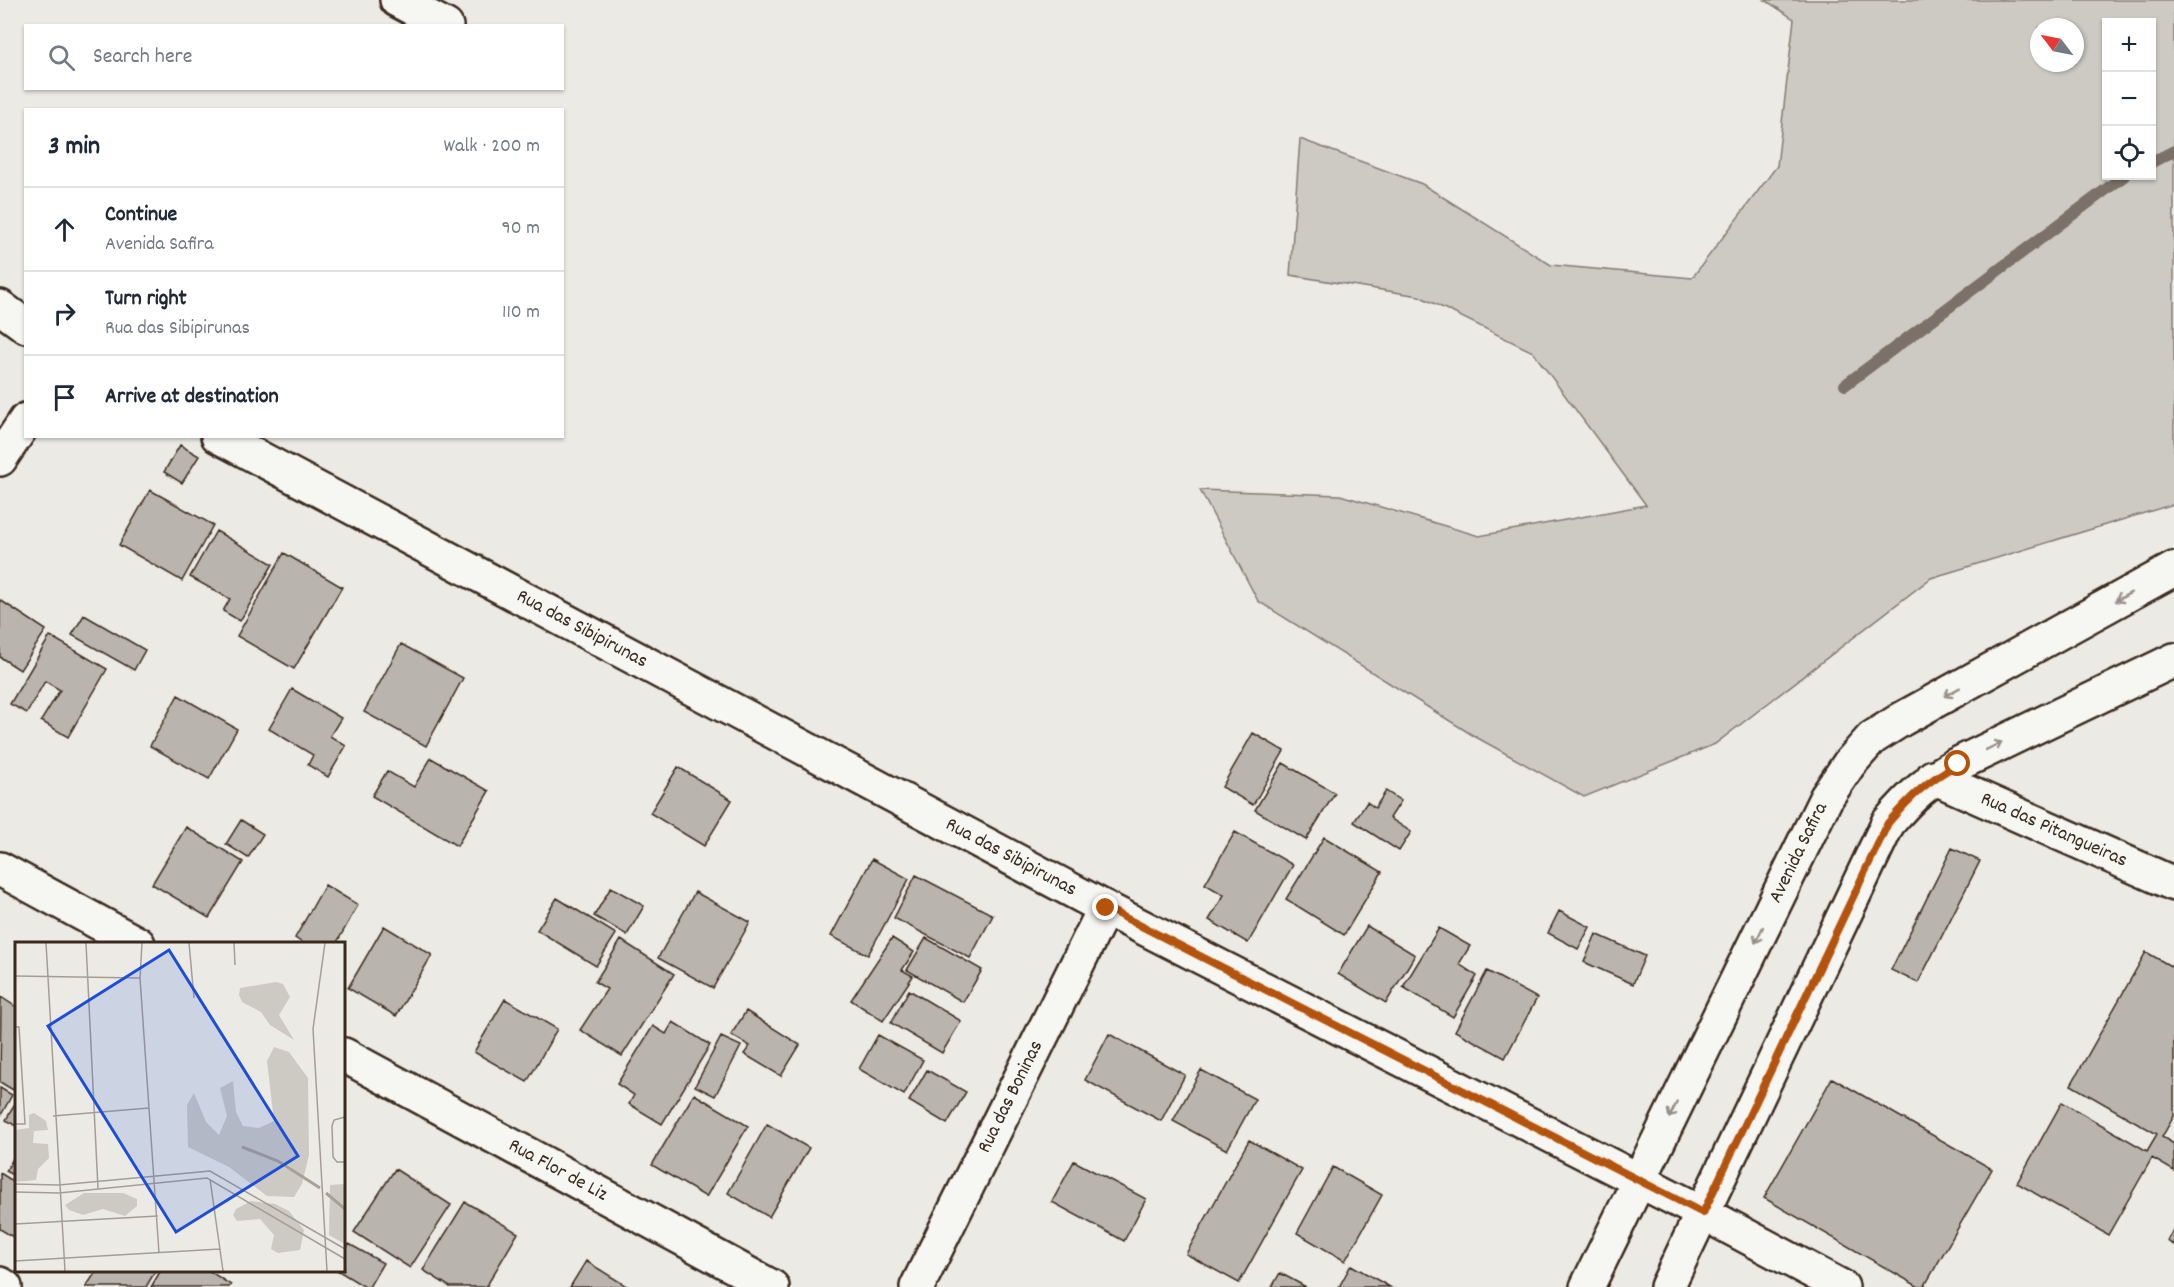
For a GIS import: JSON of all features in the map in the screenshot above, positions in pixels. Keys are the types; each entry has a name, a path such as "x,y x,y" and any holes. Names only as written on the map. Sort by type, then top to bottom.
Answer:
{"street":[{"path":"398,0 442,24"},
{"path":"0,307 24,325"},
{"path":"0,459 24,423"},
{"name":"Rua das Sibipirunas","path":"222,438 1106,908 1703,1213 1842,1287"},
{"name":"Avenida Safira","path":"1587,1287 1826,798 1849,764 1872,738 1902,719 2174,569"},
{"path":"1667,1287 1888,823 1933,777 2174,660"},
{"name":"Rua das Pitangueiras","path":"1933,777 2174,884"},
{"path":"0,869 134,942"},
{"name":"Rua das Boninas","path":"917,1287 1106,908"},
{"name":"Rua Flor de Liz","path":"345,1056 772,1287"},
{"path":"0,1284 5,1287"}],"shaded area":[{"path":"1765,0 2174,0 2174,504 1931,578 1715,744 1584,797 1474,736 1258,601 1200,490 1340,495 1479,536 1646,505 1533,352 1419,296 1290,275 1300,139 1422,184 1551,265 1692,278 1777,166 1794,19"}],"building":[{"path":"180,445 199,456 182,483 164,472"},
{"path":"150,490 213,525 182,581 119,545"},
{"path":"216,531 273,564 240,621 223,611 230,599 190,577"},
{"path":"284,553 342,587 294,669 237,636"},
{"path":"0,600 46,630 20,670 0,657"},
{"path":"84,615 145,650 134,670 72,635"},
{"path":"50,636 107,669 68,737 41,721 60,690 45,681 27,713 10,704"},
{"path":"401,644 463,678 426,746 364,712"},
{"path":"292,689 341,718 330,736 346,746 328,777 308,765 313,755 269,729"},
{"path":"178,695 237,729 209,779 150,746"},
{"path":"1253,733 1284,751 1253,805 1222,787"},
{"path":"431,758 489,791 457,846 372,796 387,771 414,787"},
{"path":"1283,763 1335,793 1306,840 1255,810"},
{"path":"678,767 732,800 704,846 650,813"},
{"path":"1386,791 1401,801 1390,818 1411,832 1399,851 1354,822 1367,802 1375,808"},
{"path":"241,820 263,834 248,858 226,844"},
{"path":"186,827 243,862 209,918 152,884"},
{"path":"1235,832 1293,865 1248,943 1209,920 1224,895 1205,884"},
{"path":"1324,837 1382,872 1344,935 1286,899"},
{"path":"1952,848 1980,861 1918,983 1891,970"},
{"path":"872,859 909,879 868,955 831,936"},
{"path":"916,875 993,915 970,958 894,918"},
{"path":"325,885 358,905 337,942 301,942 295,938"},
{"path":"611,887 644,906 627,935 594,916"},
{"path":"695,892 750,922 713,988 658,958"},
{"path":"557,898 616,934 596,966 537,930"},
{"path":"1559,911 1590,927 1578,949 1548,933"},
{"path":"384,926 432,955 396,1016 348,988"},
{"path":"1367,926 1415,955 1386,1003 1338,974"},
{"path":"1439,928 1470,946 1459,964 1477,976 1453,1017 1403,987"},
{"path":"1596,934 1645,956 1633,984 1584,962"},
{"path":"892,938 914,952 902,970 913,976 883,1021 851,1000"},
{"path":"926,938 982,970 963,1002 907,970"},
{"path":"621,940 674,974 622,1056 580,1030 607,989 595,982"},
{"path":"2146,952 2174,968 2174,1116 2162,1137 2174,1144 2174,1171 2152,1158 2108,1235 2017,1183 2062,1102 2147,1151 2157,1134 2071,1085"},
{"path":"1487,971 1537,998 1505,1058 1455,1031"},
{"path":"909,990 961,1021 942,1053 891,1023"},
{"path":"1,997 15,1006 15,1087 13,1090 0,1082"},
{"path":"505,999 557,1029 527,1082 474,1052"},
{"path":"746,1011 800,1045 781,1076 744,1054 750,1046 731,1035"},
{"path":"673,1022 710,1045 662,1124 629,1104 634,1095 617,1084 653,1026 666,1034"},
{"path":"1109,1034 1185,1075 1161,1121 1085,1080"},
{"path":"878,1035 923,1060 904,1095 859,1069"},
{"path":"721,1037 741,1046 715,1096 695,1086"},
{"path":"927,1070 966,1092 947,1124 909,1101"},
{"path":"1201,1070 1255,1099 1227,1150 1173,1121"},
{"path":"1832,1078 1992,1169 1924,1287 1919,1287 1764,1198"},
{"path":"0,1088 12,1095 1,1115 0,1115"},
{"path":"694,1094 748,1126 706,1197 652,1165"},
{"path":"15,1104 15,1125 6,1120"},
{"path":"767,1124 809,1148 769,1217 728,1193"},
{"path":"1249,1140 1302,1170 1239,1283 1186,1254"},
{"path":"15,1155 15,1176 6,1171"},
{"path":"1074,1161 1146,1199 1124,1241 1052,1202"},
{"path":"1333,1167 1382,1195 1345,1261 1297,1233"},
{"path":"395,1169 451,1205 410,1268 354,1232"},
{"path":"0,1173 15,1182 15,1234 13,1237 0,1229"},
{"path":"465,1202 518,1233 486,1287 450,1287 423,1270"},
{"path":"2174,1228 2174,1245 2167,1241"},
{"path":"349,1244 383,1263 369,1287 365,1287 340,1272 345,1272 345,1251"},
{"path":"586,1261 628,1287 570,1287"},
{"path":"1351,1265 1390,1287 1339,1287"},
{"path":"96,1272 155,1272 146,1287 86,1287"},
{"path":"160,1272 211,1272 231,1285 229,1287 151,1287"},
{"path":"1280,1273 1306,1287 1272,1287"}],"waterway":[{"path":"2156,160 2174,151"},
{"path":"1845,385 2119,180"}],"route":[{"path":"1106,908 1703,1213 1888,823 1933,777 1958,764"}]}
